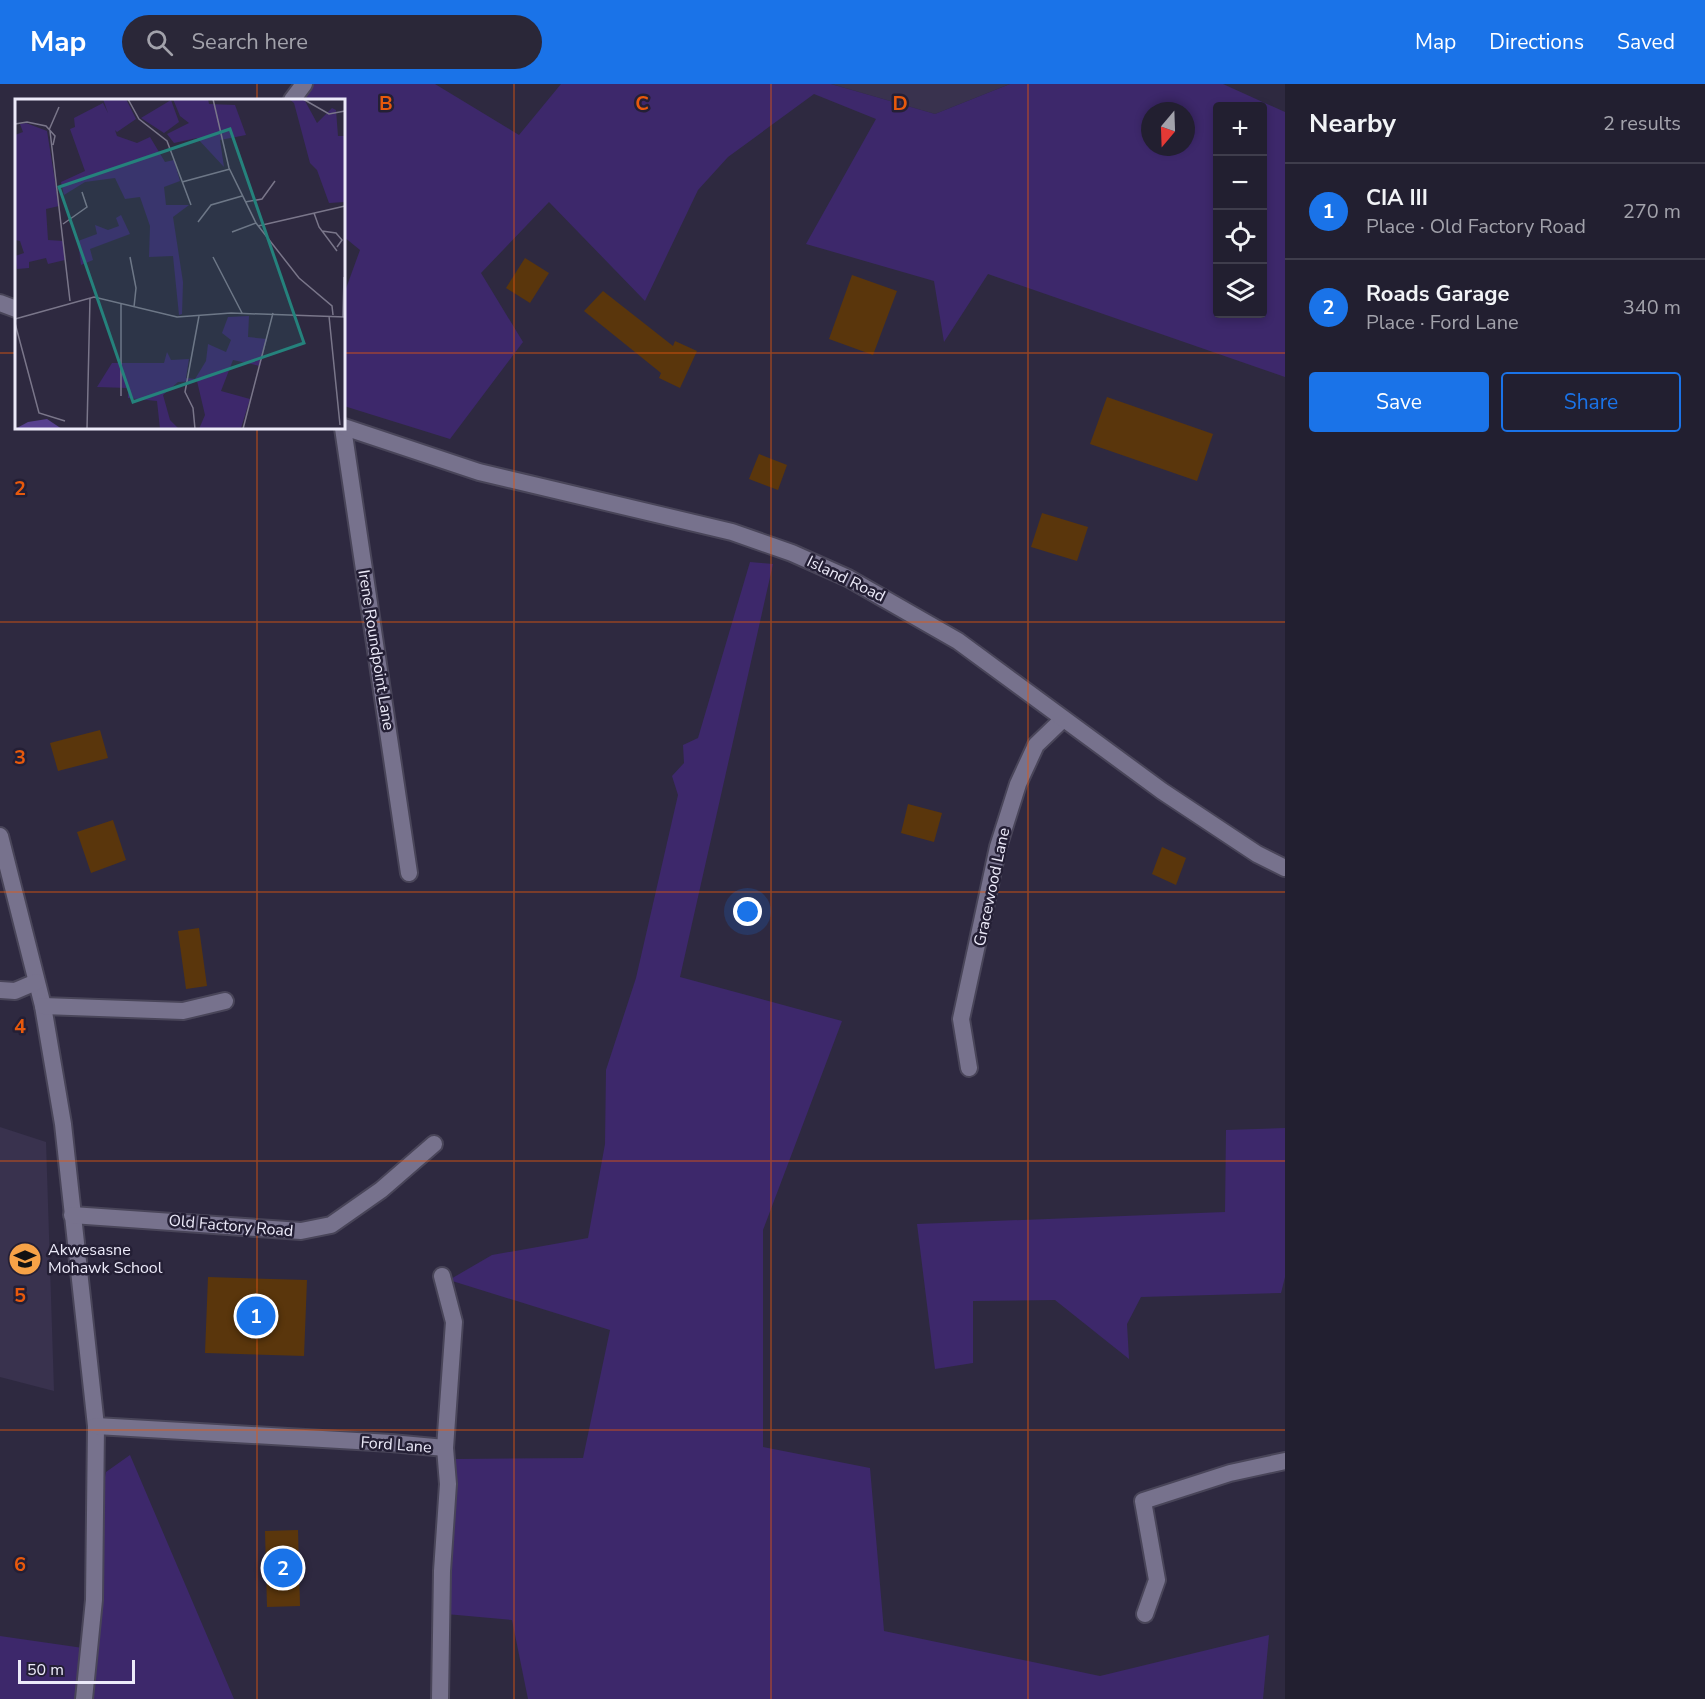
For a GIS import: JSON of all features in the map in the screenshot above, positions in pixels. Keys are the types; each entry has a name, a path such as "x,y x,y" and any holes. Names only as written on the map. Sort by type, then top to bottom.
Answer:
{"street":[{"path":"293,99 304,84"},
{"path":"0,303 15,309"},
{"name":"Island Road","path":"345,428 479,472 732,532 792,553 848,578 912,612 958,641 1172,798 1257,854 1285,868"},
{"name":"Irene Roundpoint Lane","path":"343,429 409,873"},
{"name":"Gracewood Lane","path":"969,1068 961,1019 999,846 1018,784 1036,745 1063,719"},
{"path":"0,836 42,1006 63,1124 96,1426 94,1600 84,1699"},
{"path":"0,990 15,992 36,982"},
{"path":"42,1006 183,1011 225,1001"},
{"name":"Old Factory Road","path":"72,1215 301,1231 331,1225 381,1190 434,1144"},
{"path":"442,1276 454,1322 445,1448"},
{"name":"Ford Lane","path":"96,1426 445,1448 448,1484 442,1571 440,1699"},
{"path":"1145,1614 1157,1580 1143,1501 1230,1473 1285,1461"}],"shaded area":[{"path":"313,84 435,84 519,135 561,84 831,84 935,114 1010,84 1223,84 1263,102 1213,102 1213,318 1267,318 1267,104 1285,112 1285,377 988,274 944,342 934,281 806,244 876,119 814,94 728,157 698,190 645,301 549,202 481,273 523,342 450,439 345,406 345,291 360,250 345,238 345,99 303,99"},
{"path":"831,84 1010,84 935,114"},
{"path":"750,562 773,564 680,977 842,1021 763,1230 763,1447 870,1468 884,1631 1100,1676 1269,1635 1263,1699 528,1699 512,1620 446,1614 456,1459 583,1458 610,1330 449,1280 492,1255 588,1238 605,1144 606,1070 636,978 678,795 672,776 684,763 683,745 698,738"},
{"name":"Akwesasne Mohawk School","path":"0,1127 46,1142 54,1391 0,1377"},
{"path":"1285,1128 1285,1277 1281,1293 1141,1297 1127,1324 1129,1359 1055,1300 973,1301 973,1363 935,1369 917,1224 1225,1212 1226,1130"},
{"path":"130,1455 234,1699 0,1699 0,1636 90,1649 95,1528 106,1472"}],"building":[{"path":"525,258 549,273 530,303 506,288"},
{"path":"852,275 897,291 873,355 829,339"},
{"path":"603,291 673,346 675,341 697,351 680,388 659,378 661,373 584,311"},
{"path":"1107,397 1213,434 1197,481 1090,444"},
{"path":"759,454 787,465 778,490 749,479"},
{"path":"1042,513 1088,527 1077,561 1031,547"},
{"path":"100,730 108,758 58,771 50,743"},
{"path":"908,804 942,813 934,842 901,833"},
{"path":"113,820 126,860 91,873 77,832"},
{"path":"1162,847 1186,858 1176,885 1152,874"},
{"path":"199,928 207,986 186,989 178,931"},
{"path":"208,1277 307,1280 304,1356 205,1353"},
{"path":"298,1530 300,1606 267,1607 265,1531"}],"place":[{"name":"Akwesasne Mohawk School","path":"25,1259"},
{"name":"CIA III","path":"256,1316"},
{"name":"Roads Garage","path":"283,1568"}]}
